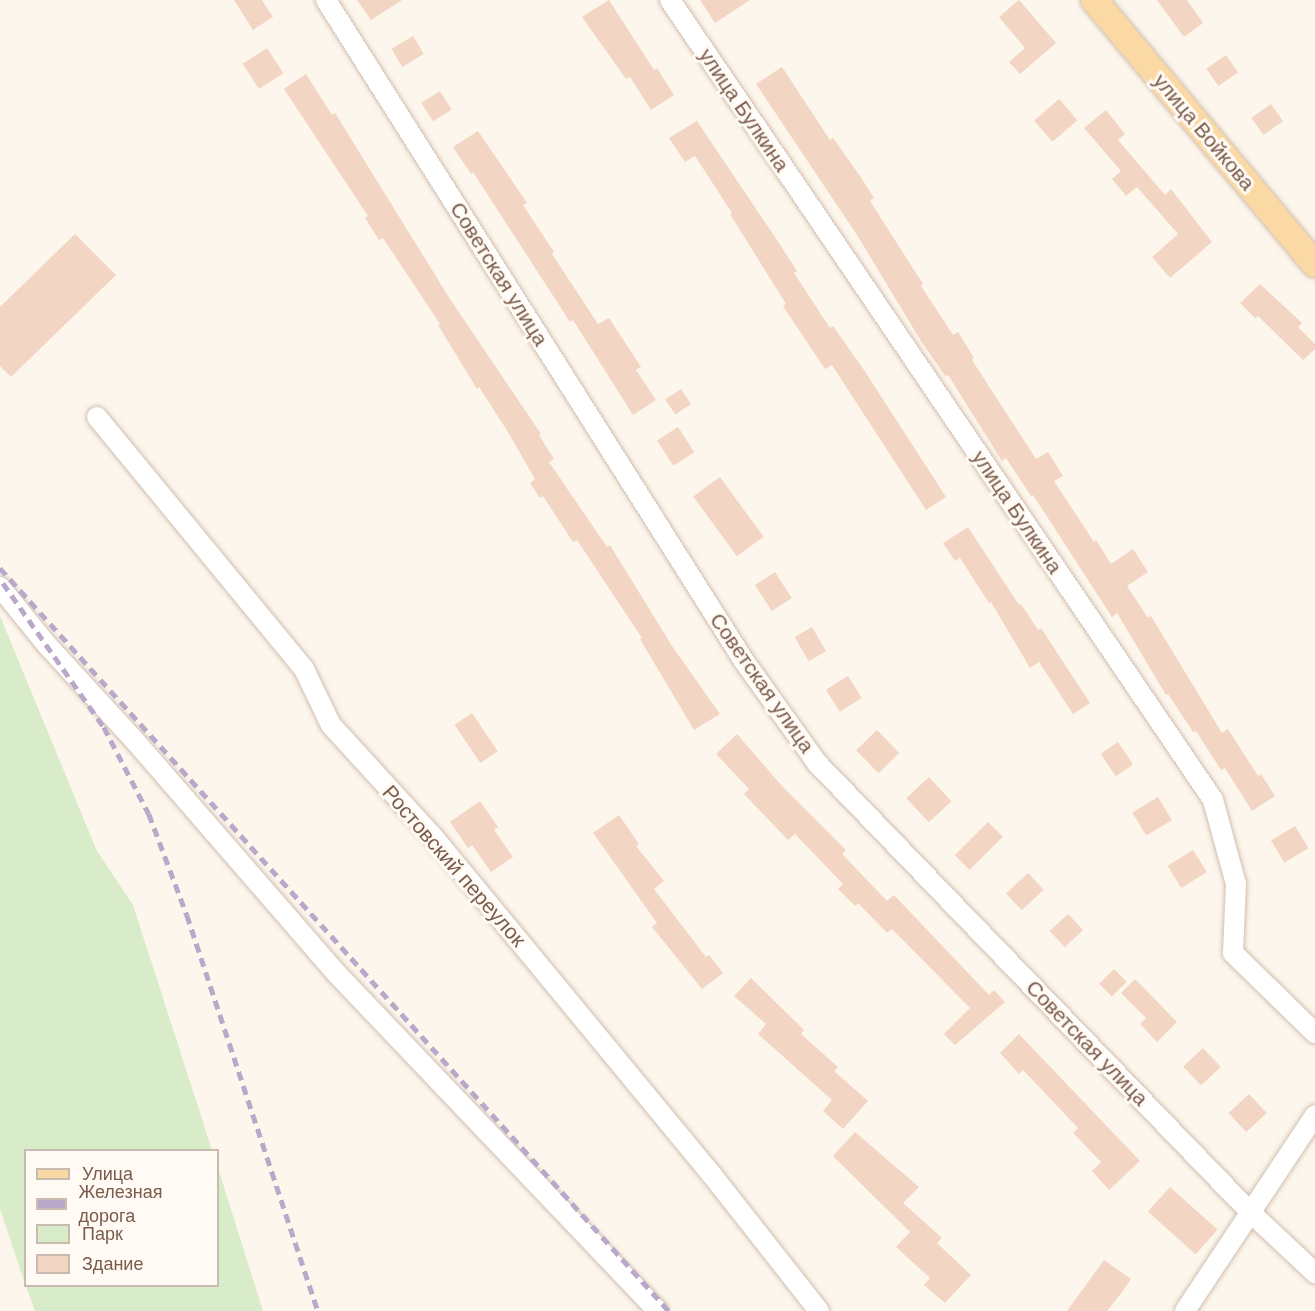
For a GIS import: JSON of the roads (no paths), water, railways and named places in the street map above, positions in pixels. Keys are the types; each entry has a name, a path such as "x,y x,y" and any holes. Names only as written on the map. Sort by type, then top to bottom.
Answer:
{"main road":[{"name":"улица Войкова","path":"1094,0 1315,264"}],"street":[{"name":"Советская улица","path":"326,0 744,661 818,763 1249,1211 1315,1273"},
{"name":"улица Булкина","path":"670,0 1213,800 1236,884 1233,953 1315,1033"},
{"name":"Ростовский переулок","path":"97,417 304,669 331,725 435,839 712,1175 819,1311"},
{"path":"0,587 47,645 136,742 337,974 658,1311"},
{"path":"1185,1311 1249,1211 1315,1115"}],"railway":[{"path":"0,568 669,1311"},
{"path":"3,583 104,727 149,814 187,915 318,1311"}]}
